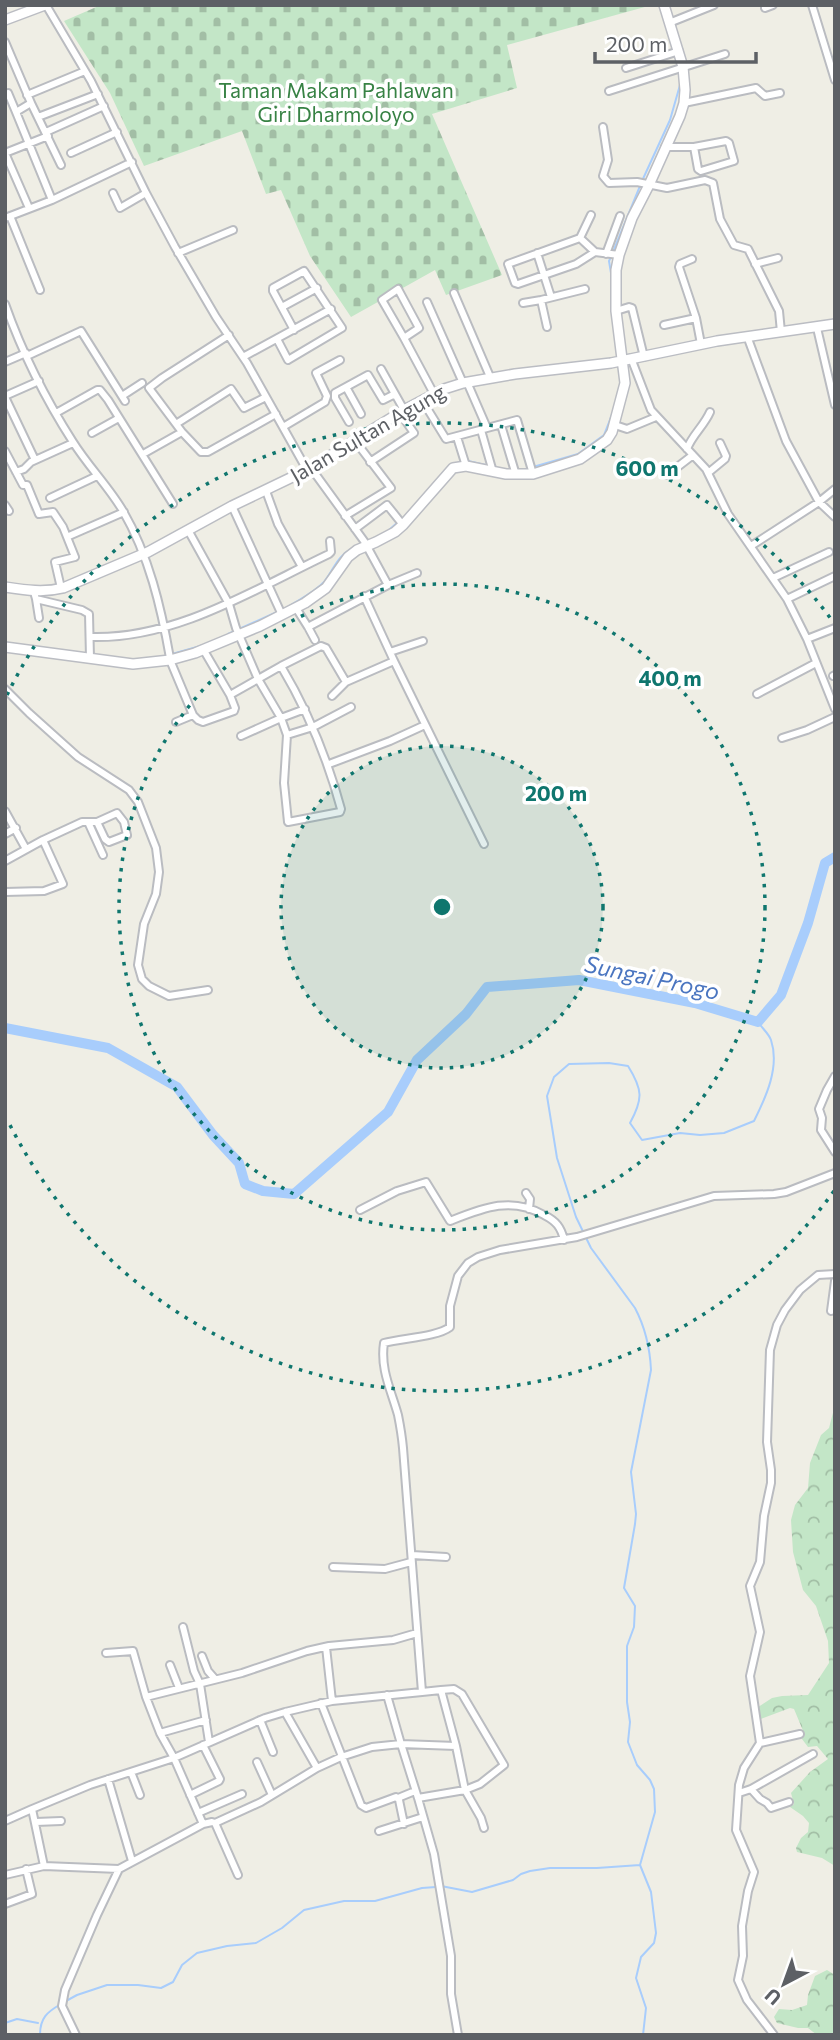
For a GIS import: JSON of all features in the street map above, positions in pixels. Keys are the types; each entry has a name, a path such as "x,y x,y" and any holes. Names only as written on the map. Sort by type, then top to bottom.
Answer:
{"main road":[{"path":"5,20 46,5"},
{"path":"5,647 133,664 203,649 280,612 296,608 326,587 348,557 366,544 395,532 403,525 450,470 466,466 516,475 533,474 559,467 586,455 607,440 615,425 625,383 620,361 613,255 684,103 685,90 664,5"},
{"name":"Jalan Sultan Agung","path":"5,587 35,595 61,588 144,554 232,506 309,469 422,400 465,382 551,368 620,361 747,336 835,324"}],"street":[{"path":"46,5 98,94 178,253 309,469 366,544 388,585"},
{"path":"670,23 694,9 715,5"},
{"path":"812,5 835,80"},
{"path":"5,42 61,165"},
{"path":"625,68 675,52"},
{"path":"609,91 725,54"},
{"path":"27,94 85,71"},
{"path":"684,103 756,88 765,96 780,93"},
{"path":"8,93 52,200"},
{"path":"38,117 98,94"},
{"path":"16,112 31,103"},
{"path":"29,208 5,153 104,106"},
{"path":"603,127 608,160 603,173 609,183 667,188 705,180 713,183 720,219 732,243 747,248 779,311 781,332"},
{"path":"71,153 117,132"},
{"path":"665,148 694,147 726,141 734,161 701,171 698,169 694,147"},
{"path":"40,290 7,217 52,200 132,162"},
{"path":"113,193 120,208 146,193"},
{"path":"592,215 580,238 508,263 514,281 518,284 576,264 595,252"},
{"path":"580,238 595,252 613,255 620,216"},
{"path":"178,253 233,230"},
{"path":"537,253 551,297"},
{"path":"692,258 679,267 701,344"},
{"path":"755,264 778,258"},
{"path":"277,339 288,360 341,330 342,327 331,309 304,271 275,286 273,291 294,330"},
{"path":"282,307 317,288"},
{"path":"404,338 419,328 398,289 382,300 434,394"},
{"path":"523,303 585,289"},
{"path":"454,293 491,379"},
{"path":"541,300 547,327"},
{"path":"427,302 484,429 493,472"},
{"path":"5,304 9,324 56,413 73,443 124,512 144,554 170,657 192,715 203,722 234,711 235,708 203,649"},
{"path":"616,311 629,306 632,309 644,357"},
{"path":"243,357 331,309"},
{"path":"664,326 695,318"},
{"path":"817,328 835,405"},
{"path":"5,362 82,331 124,399 142,383"},
{"path":"229,335 149,388 182,432 201,452 208,452 276,414"},
{"path":"747,336 786,441 819,502 835,517"},
{"path":"283,427 325,402 327,396 316,373 340,360"},
{"path":"620,361 651,410 708,473 728,514 787,599 807,639 835,709"},
{"path":"370,462 414,433 382,369"},
{"path":"349,422 334,395 346,387 368,375 383,400 395,394"},
{"path":"35,460 5,397 39,381"},
{"path":"346,387 361,414"},
{"path":"176,424 231,389 244,408 266,397"},
{"path":"56,413 99,390 108,400 173,504"},
{"path":"422,400 445,438 518,421 533,474"},
{"path":"687,449 710,412"},
{"path":"615,425 630,428 656,416"},
{"path":"92,433 119,418"},
{"path":"5,424 16,420"},
{"path":"501,425 516,475"},
{"path":"142,454 182,432"},
{"path":"457,437 466,466"},
{"path":"345,516 391,488 356,442"},
{"path":"16,472 73,443"},
{"path":"708,473 726,459 720,443"},
{"path":"5,451 8,462 23,485 27,485 39,514 53,512 67,537 75,557 55,562 61,588"},
{"path":"667,475 693,455"},
{"path":"50,498 97,476"},
{"path":"751,546 835,489"},
{"path":"266,491 278,524 302,567"},
{"path":"355,529 387,505 403,525"},
{"path":"232,506 280,612"},
{"path":"69,536 124,512"},
{"path":"188,530 229,604 258,679 281,718 287,735 284,783 288,822 341,811 328,764 313,727 281,666"},
{"path":"90,638 115,638 164,626 229,604 331,553 330,541"},
{"path":"773,578 829,552"},
{"path":"308,627 365,596 417,573"},
{"path":"787,599 835,576"},
{"path":"39,618 35,595 89,614 90,658"},
{"path":"365,596 484,844"},
{"path":"296,608 315,640"},
{"path":"807,639 835,628"},
{"path":"390,652 423,641"},
{"path":"230,695 323,646 346,682"},
{"path":"332,696 346,682 394,661"},
{"path":"757,694 816,663"},
{"path":"5,689 78,757 131,792 138,802 156,848 159,872 156,894 144,924 138,965 142,979 149,986 169,996 208,990"},
{"path":"287,735 313,727 351,707"},
{"path":"241,736 305,709"},
{"path":"176,722 192,715"},
{"path":"782,738 835,717"},
{"path":"328,764 425,725"},
{"path":"5,811 26,849"},
{"path":"5,861 79,822 97,822 117,813 124,822 127,835 109,842 97,822"},
{"path":"88,822 103,856"},
{"path":"5,834 16,828"},
{"path":"5,892 44,891 63,884 43,840"},
{"path":"835,1076 820,1110 821,1130 835,1152"},
{"path":"422,1692 403,1448 398,1415 383,1362 384,1343 440,1333 450,1327 450,1306 458,1276 468,1263 478,1256 577,1237 714,1196 786,1192 835,1173"},
{"path":"360,1210 397,1191 426,1182 450,1221 488,1207 517,1204 552,1219 561,1228 564,1240"},
{"path":"526,1193 530,1199 529,1209"},
{"path":"774,2035 747,2000 738,1980 743,1956 742,1926 754,1872 736,1830 739,1793 744,1768 760,1743 750,1676 760,1632 750,1586 760,1562 764,1516 771,1483 767,1442 770,1350 777,1325 800,1290 818,1275 835,1274"},
{"path":"831,1311 835,1281"},
{"path":"333,1567 385,1569 412,1558 446,1557"},
{"path":"183,1627 200,1684 206,1720 206,1743 220,1779 190,1795"},
{"path":"146,1696 242,1673 307,1651 393,1640 417,1633"},
{"path":"326,1647 332,1701"},
{"path":"106,1653 133,1651 160,1733 203,1825"},
{"path":"202,1656 208,1671 215,1679"},
{"path":"170,1665 179,1688"},
{"path":"5,1821 90,1785 174,1758 260,1720 285,1712 321,1703 332,1701 454,1689 462,1694 504,1765 480,1784 465,1790 416,1794 362,1807 321,1703"},
{"path":"441,1690 465,1790 484,1828"},
{"path":"387,1695 433,1853 451,1956 451,1994 458,2035"},
{"path":"285,1712 317,1768"},
{"path":"160,1733 206,1720"},
{"path":"260,1720 273,1752"},
{"path":"760,1743 800,1734"},
{"path":"76,2035 62,2006 65,1990 119,1869 203,1825 212,1822 215,1824 341,1757 372,1747 401,1744 456,1746"},
{"path":"739,1793 813,1754"},
{"path":"257,1762 272,1795"},
{"path":"131,1772 140,1796"},
{"path":"108,1779 132,1861"},
{"path":"751,1789 771,1808 789,1802"},
{"path":"198,1812 242,1794"},
{"path":"398,1798 404,1824"},
{"path":"32,1810 44,1866"},
{"path":"379,1830 423,1817"},
{"path":"36,1822 61,1821"},
{"path":"215,1824 238,1875"},
{"path":"5,1875 44,1866 119,1869"},
{"path":"5,1904 33,1893 26,1869"}],"green space":[{"name":"Taman Makam Pahlawan Giri Dharmoloyo","path":"101,5 652,5 507,45 517,88 432,114 502,275 446,295 435,270 351,317 310,256 281,190 266,194 242,131 144,166 110,93 64,21"},
{"path":"835,1405 835,1866 822,1858 797,1852 801,1838 808,1832 809,1823 790,1807 794,1804 791,1793 810,1772 828,1759 817,1746 808,1747 802,1739 804,1733 794,1709 790,1708 753,1722 752,1711 772,1698 808,1695 829,1663 828,1641 816,1606 803,1590 793,1552 791,1520 795,1505 808,1488 810,1463 821,1435 829,1428"},
{"path":"827,1970 835,1975 835,2035 817,2035 808,2028 777,2023 774,2017 779,2009 792,2010 807,2005 815,1976"}],"waterway":[{"path":"642,181 670,120 680,85"},
{"path":"613,252 640,186"},
{"path":"611,257 609,261 612,279"},
{"path":"533,467 578,454 604,435 613,412"},
{"path":"468,461 490,466"},
{"path":"516,469 528,469"},
{"path":"389,530 398,522"},
{"path":"286,608 320,586 339,559 353,548"},
{"path":"228,634 277,612"},
{"path":"172,654 204,645"},
{"name":"Sungai Progo","path":"5,1028 108,1048 177,1087 213,1135 239,1163 245,1184 263,1191 294,1194 388,1112 417,1060 466,1014 487,987 579,980 695,1003 758,1022 781,995 808,923 825,863 835,857"},
{"path":"643,2035 646,2008 636,1978 641,1957 654,1943 656,1933 651,1892 640,1865 655,1812 654,1789 637,1765 628,1742 630,1722 627,1702 627,1646 634,1627 635,1606 624,1588 636,1514 631,1472 651,1370 644,1330 635,1308 591,1248 576,1217 557,1158 547,1096 554,1077 569,1064 609,1063 628,1066 640,1094 630,1123 642,1140 680,1133 724,1133 754,1121 770,1082 773,1050 770,1038 758,1022"},
{"path":"441,1886 472,1892 513,1880 530,1871 640,1865"},
{"path":"66,2001 107,1985 161,1988 173,1982 182,1965 197,1953 256,1943 282,1928 304,1910 344,1901 375,1901 422,1888 436,1887"},
{"path":"40,2035 45,2016 61,2004"},
{"path":"5,2023 17,2019 38,2023"}]}
